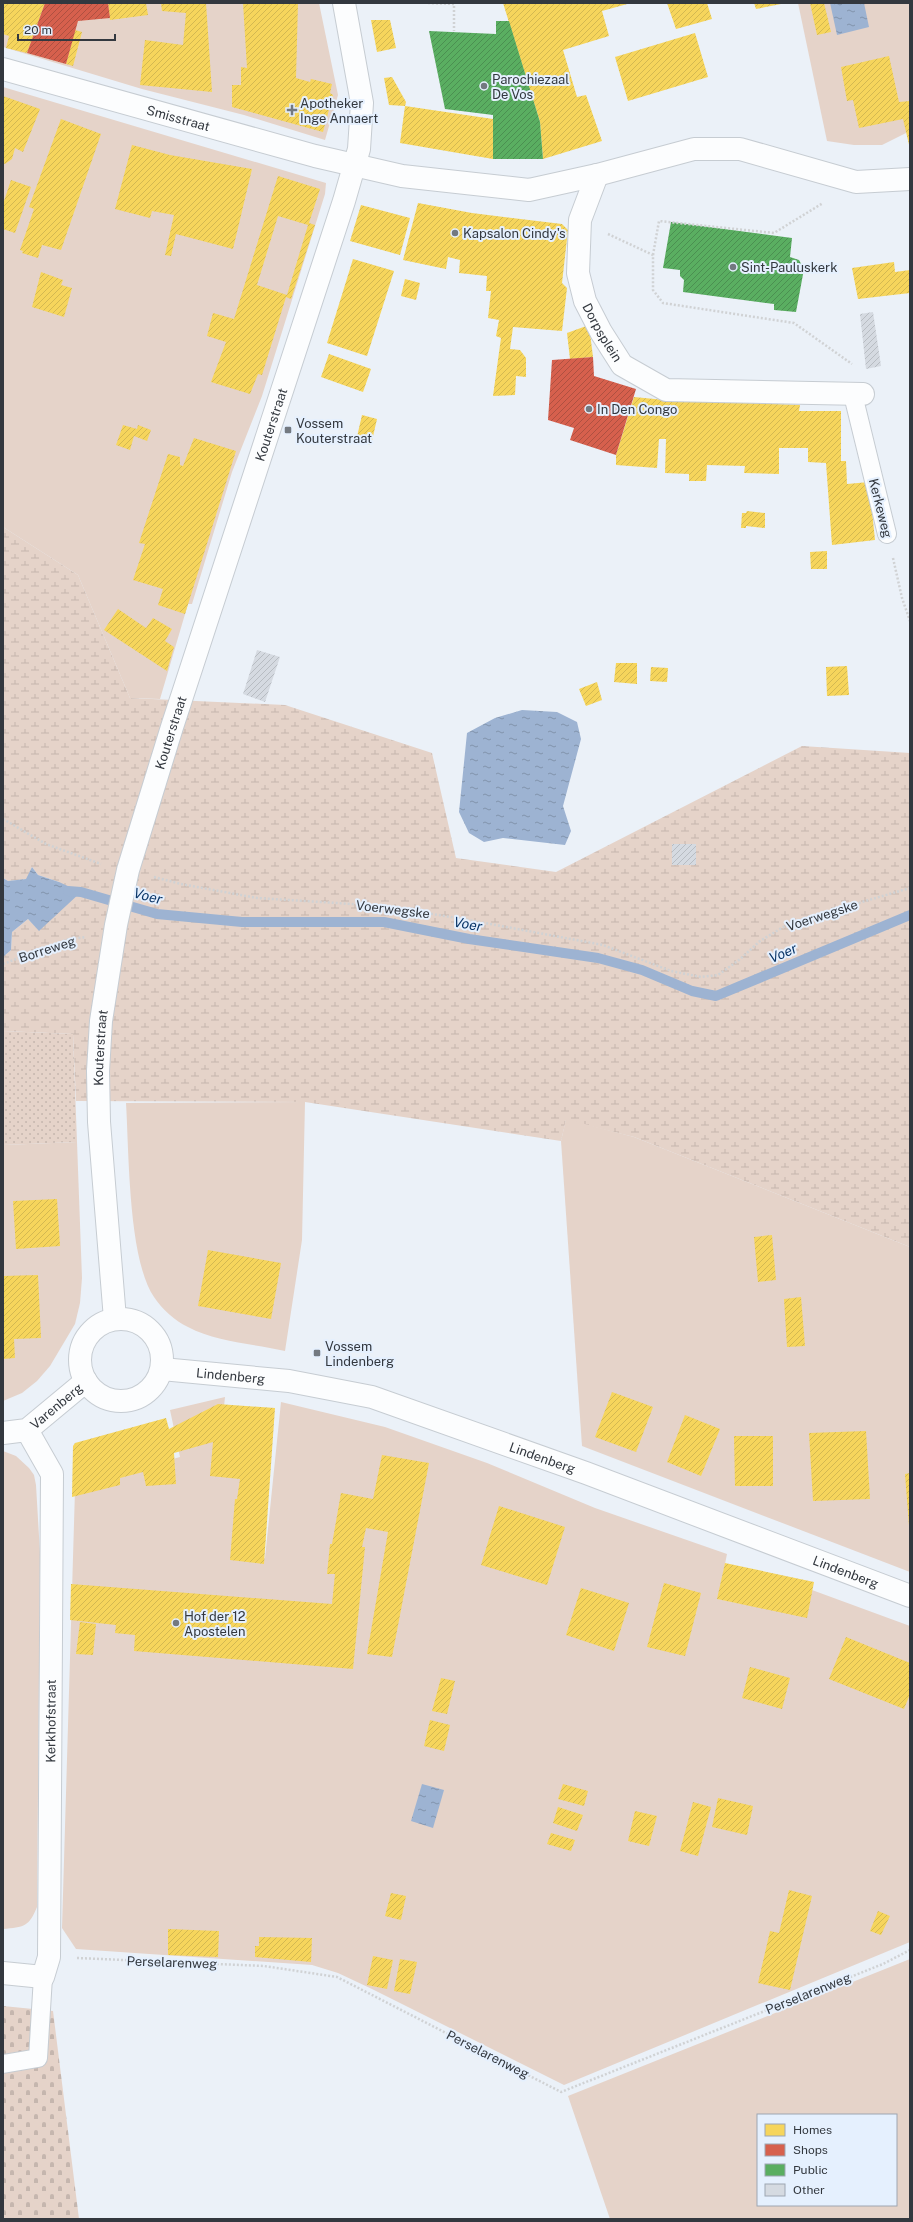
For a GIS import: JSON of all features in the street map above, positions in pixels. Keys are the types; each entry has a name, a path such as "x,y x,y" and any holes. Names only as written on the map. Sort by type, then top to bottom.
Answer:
{"street":[{"name":"Kouterstraat","path":"115,1319 98,1122 98,1071 101,1021 116,929 126,876 172,727 355,165 362,128 362,103 344,3"},
{"name":"Smisstraat","path":"3,69 355,165"},
{"path":"355,165 402,176 529,190 597,175 694,149 740,150 856,182 910,179"},
{"name":"Dorpsplein","path":"597,175 580,220 578,273 585,301 601,332 622,365 666,390 858,394"},
{"path":"115,1319 129,1319 141,1324 152,1332 159,1343 162,1356 162,1369 157,1382 147,1393 135,1400 121,1402 107,1399 95,1392 86,1382 81,1369 80,1355 84,1342 91,1331 102,1323 115,1319"},
{"name":"Lindenberg","path":"162,1369 289,1381 372,1397 586,1473 910,1596"},
{"name":"Varenberg","path":"3,1434 27,1430 86,1382"},
{"name":"Kerkhofstraat","path":"27,1430 52,1474 49,1957 43,1977"},
{"path":"3,1973 43,1977"}],"lane":[{"name":"Kerkeweg","path":"858,394 887,534"},
{"path":"3,2064 38,2058 43,1977"}],"path":[{"path":"428,3 454,4 454,31"},
{"path":"854,366 794,323 663,303 653,290 653,255 659,221 774,233 856,182"},
{"path":"580,220 653,255"},
{"name":"Kerkeweg","path":"887,534 902,598 910,621"},
{"name":"Voerwegske","path":"3,819 46,844 126,876 181,884 257,898 382,906 469,920 603,945 671,971 701,977 718,975 739,960 760,941 790,923 910,888"},
{"name":"Borreweg","path":"3,964 68,940 116,929"},
{"name":"Perselarenweg","path":"49,1957 264,1966 337,1977 561,2092 883,1964 910,1950"}],"green space":[{"path":"3,3 319,3 338,95 325,140 244,115 142,89 3,47"},
{"path":"798,3 910,3 910,131 882,145 854,145 827,141"},
{"path":"3,87 326,183 325,194 262,396 232,472 192,604 188,604 160,699 130,698 78,575 3,527"},
{"path":"3,527 78,575 130,698 285,705 432,753 456,858 556,872 802,746 910,753 910,1247 634,1137 566,1120 561,1141 305,1102 76,1101 73,1034 3,1031 3,957 11,950 12,932 28,919 39,930 59,882 38,875 32,867 27,879 8,881 3,878"},
{"path":"3,1031 73,1034 77,1142 3,1145"},
{"path":"305,1102 302,1240 285,1351 211,1336 183,1324 169,1314 154,1297 145,1280 139,1257 131,1204 126,1103"},
{"path":"566,1119 634,1137 910,1247 910,1572 582,1446 561,1141"},
{"path":"77,1142 82,1278 80,1303 75,1324 50,1366 37,1381 22,1393 3,1401 3,1145"},
{"path":"225,1397 217,1473 242,1476 234,1556 265,1558 281,1402 385,1427 487,1463 595,1508 727,1554 718,1599 762,1608 812,1590 910,1626 910,1942 564,2085 372,1989 338,1973 312,1965 76,1949 62,1928 75,1490 126,1472 180,1457 170,1410"},
{"path":"3,1451 16,1456 34,1475 36,1485 40,1553 37,1907 31,1919 25,1925 16,1928 3,1929"},
{"path":"910,1959 910,2219 610,2219 568,2096"},
{"path":"3,2006 53,2011 79,2219 3,2219"}],"water":[{"path":"830,3 864,3 869,27 837,35"},
{"path":"522,710 557,712 577,722 581,739 563,806 571,831 565,845 503,838 484,842 469,833 459,812 467,733 495,718"},
{"path":"32,867 38,875 59,882 81,892 39,931 28,919 12,932 11,950 3,957 3,878 8,881 26,879"},
{"path":"422,1784 444,1790 433,1828 411,1821"}],"building: Homes":[{"path":"3,3 45,3 27,53 6,48 9,36 3,34"},
{"path":"108,3 146,3 148,15 110,20"},
{"path":"161,3 206,3 212,92 140,85 145,40 183,45 186,13 162,11"},
{"path":"243,3 298,3 296,78 310,82 311,79 332,84 330,93 333,95 323,132 232,107 232,85 241,85 241,67 247,68"},
{"path":"503,3 631,3 602,11 609,36 563,50 577,97 586,95 602,141 543,159 540,122"},
{"path":"667,3 707,3 712,19 676,29"},
{"path":"754,3 781,3 781,4 756,9"},
{"path":"810,3 824,3 831,32 817,35"},
{"path":"371,20 390,20 396,48 377,52"},
{"path":"75,30 82,32 73,66 66,64"},
{"path":"695,33 708,77 628,101 615,57"},
{"path":"889,56 899,102 910,101 910,149 903,119 859,128 853,100 847,101 841,67"},
{"path":"392,77 406,102 405,106 389,105 384,78"},
{"path":"3,96 40,109 23,152 15,148 12,159 5,164 3,163"},
{"path":"405,106 493,119 493,159 400,143"},
{"path":"61,119 101,134 61,250 42,245 38,258 22,253 23,251 20,250 34,209 29,207"},
{"path":"132,145 170,155 252,169 233,249 176,234 171,256 165,255 174,215 152,211 150,218 115,209"},
{"path":"278,176 320,189 309,223 315,225 291,299 286,297 262,375 258,374 250,394 211,382 226,342 207,336 213,313 234,319","holes":["278,216 308,225 287,295 257,285"]},
{"path":"11,180 31,187 15,233 3,229 3,204"},
{"path":"418,203 472,213 562,224 568,230 562,283 567,288 562,331 513,327 510,349 520,350 526,358 526,377 516,376 515,395 493,396 501,338 496,336 499,320 488,318 491,291 486,291 487,276 459,273 460,260 448,257 446,269 403,260"},
{"path":"361,205 410,218 400,255 350,241"},
{"path":"353,259 394,271 367,356 327,343"},
{"path":"894,262 895,272 910,270 910,293 858,299 852,268"},
{"path":"41,272 63,280 61,285 72,288 64,317 32,307"},
{"path":"405,279 420,283 416,300 401,296"},
{"path":"589,325 593,357 570,359 567,333"},
{"path":"329,354 371,369 363,392 321,377"},
{"path":"634,397 665,400 800,405 799,411 841,411 841,461 846,461 847,484 869,482 875,540 832,545 826,463 808,462 808,448 779,448 779,474 744,473 745,466 707,465 706,481 689,481 689,474 665,473 666,439 659,439 657,468 616,465 616,455"},
{"path":"362,415 377,419 371,445 356,441"},
{"path":"123,425 137,429 138,425 151,430 147,441 134,436 130,450 116,445"},
{"path":"194,438 236,451 185,614 158,605 163,589 133,580 145,544 139,543 168,454 180,457 180,465 183,466"},
{"path":"747,511 765,513 765,528 746,526 746,528 741,528 742,513 746,513"},
{"path":"827,551 827,569 811,569 810,552"},
{"path":"118,609 146,628 153,618 172,629 165,641 174,647 167,671 104,630"},
{"path":"616,663 637,663 637,684 614,682"},
{"path":"847,666 849,695 827,696 826,667"},
{"path":"651,667 668,668 667,682 650,681"},
{"path":"597,682 602,700 586,706 579,689"},
{"path":"57,1199 60,1246 16,1249 13,1201"},
{"path":"772,1235 776,1280 758,1282 754,1237"},
{"path":"208,1250 281,1263 271,1319 198,1306"},
{"path":"38,1275 41,1338 14,1339 15,1358 3,1359 3,1276"},
{"path":"801,1297 805,1346 787,1347 784,1299"},
{"path":"612,1392 653,1407 636,1452 595,1437"},
{"path":"218,1404 275,1408 264,1564 230,1560 235,1499 237,1499 240,1479 210,1476 213,1442 174,1453 176,1484 146,1486 143,1472 120,1478 120,1485 72,1497 73,1446 75,1443 166,1418 169,1429"},
{"path":"685,1415 720,1429 701,1476 667,1462"},
{"path":"866,1431 870,1499 813,1501 809,1433"},
{"path":"734,1436 773,1436 773,1486 735,1486"},
{"path":"382,1455 429,1463 392,1657 367,1654 388,1532 366,1528 362,1547 365,1547 353,1669 134,1651 135,1635 115,1633 116,1625 70,1620 71,1584 332,1604 335,1574 327,1574 330,1544 332,1544 341,1493 373,1499"},
{"path":"910,1473 910,1526 909,1526 905,1474"},
{"path":"499,1506 565,1527 547,1585 481,1565"},
{"path":"725,1563 814,1582 807,1618 717,1599"},
{"path":"664,1583 701,1593 685,1656 647,1647"},
{"path":"581,1588 629,1603 614,1651 566,1635"},
{"path":"80,1622 96,1624 93,1655 76,1654"},
{"path":"846,1637 910,1663 910,1694 904,1709 829,1679"},
{"path":"750,1667 790,1678 782,1709 742,1698"},
{"path":"441,1678 455,1681 447,1714 432,1711"},
{"path":"430,1720 450,1725 444,1751 424,1746"},
{"path":"563,1784 588,1791 584,1806 558,1799"},
{"path":"718,1798 753,1806 747,1835 712,1827"},
{"path":"693,1802 711,1807 698,1856 680,1851"},
{"path":"558,1807 583,1815 577,1831 553,1823"},
{"path":"635,1811 657,1816 649,1846 628,1841"},
{"path":"551,1833 575,1840 571,1851 547,1844"},
{"path":"789,1890 812,1896 790,1990 758,1983 770,1931 779,1933"},
{"path":"391,1893 406,1896 401,1920 385,1916"},
{"path":"878,1911 890,1916 881,1935 870,1931"},
{"path":"168,1929 219,1931 218,1957 168,1955"},
{"path":"259,1937 312,1938 311,1962 255,1957 255,1946 259,1946"},
{"path":"373,1956 393,1960 387,1989 367,1985"},
{"path":"400,1959 417,1962 410,1994 394,1991"}],"building: Shops":[{"path":"45,3 108,3 110,18 78,21 66,64 27,53"},
{"name":"In Den Congo","path":"593,357 594,376 636,389 616,455 570,440 574,428 548,420 552,360"}],"building: Public":[{"name":"Parochiezaal De Vos","path":"496,21 509,21 540,122 543,159 493,159 493,115 445,109 429,31 496,34"},
{"name":"Sint-Pauluskerk","path":"671,222 792,238 790,257 799,260 804,269 796,312 774,310 774,304 683,292 684,280 680,276 680,270 663,268"}],"building: Other":[{"path":"873,312 881,366 866,369 860,314"},
{"path":"257,650 280,657 265,702 243,694"},
{"path":"672,844 696,844 696,865 672,865"}],"waterway":[{"name":"Voer","path":"68,891 81,892 157,914 242,922 384,922 469,939 598,958 642,970 692,991 716,996 910,915"}],"place":[{"name":"Parochiezaal De Vos","path":"484,86"},
{"name":"Apotheker Inge Annaert","path":"292,110"},
{"name":"Kapsalon Cindy's","path":"455,233"},
{"name":"Sint-Pauluskerk","path":"733,267"},
{"name":"In Den Congo","path":"589,409"},
{"name":"Vossem Kouterstraat","path":"288,430"},
{"name":"Vossem Lindenberg","path":"317,1353"},
{"name":"Hof der 12 Apostelen","path":"176,1623"}]}
